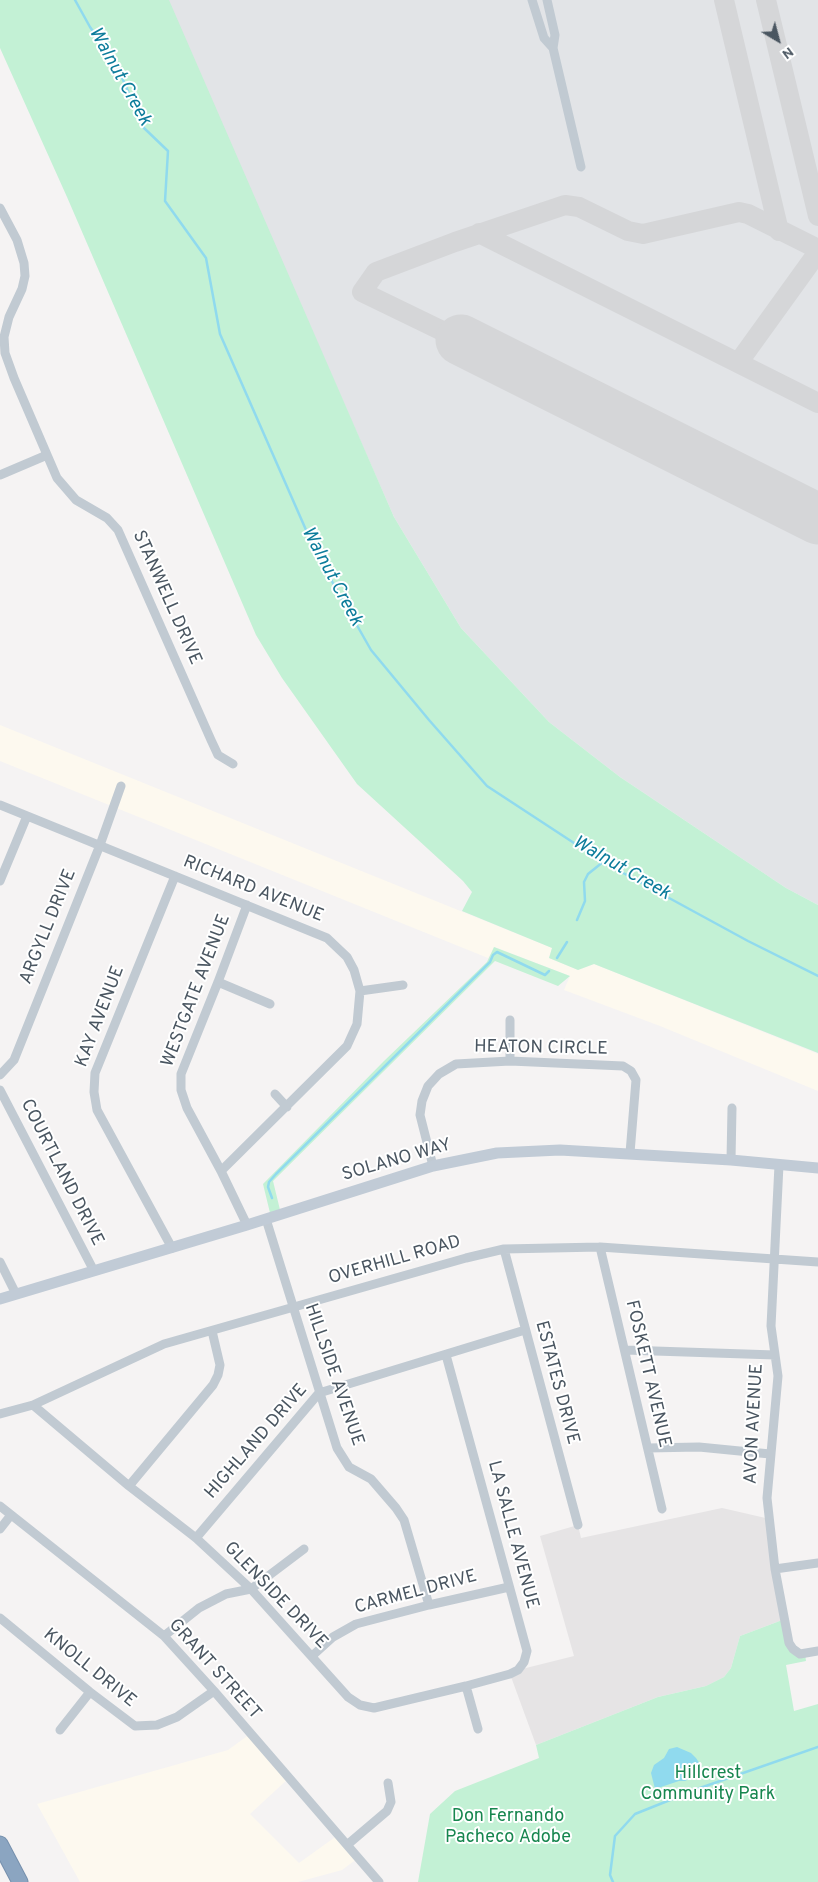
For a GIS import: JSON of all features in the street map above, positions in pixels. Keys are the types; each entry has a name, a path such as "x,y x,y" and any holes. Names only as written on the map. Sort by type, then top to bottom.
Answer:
{"highway":[{"path":"0,1844 20,1882"}],"street":[{"path":"532,0 544,38 553,48"},
{"path":"547,0 555,35 553,48 581,168"},
{"name":"STANWELL DRIVE","path":"0,208 17,240 24,263 25,276 22,289 6,327 4,337 5,353 14,378 57,478 76,500 107,518 118,530 218,755 233,764"},
{"path":"0,475 47,455"},
{"name":"ARGYLL DRIVE","path":"0,1075 14,1060 100,845 121,786"},
{"name":"RICHARD AVENUE","path":"0,805 247,904 326,938 347,957 354,970 360,991 358,1024 347,1046 221,1171"},
{"path":"0,881 27,816"},
{"name":"KAY AVENUE","path":"172,1248 97,1110 94,1092 95,1073 175,876"},
{"name":"WESTGATE AVENUE","path":"247,904 181,1074 181,1090 187,1108 221,1171 247,1225"},
{"path":"218,982 270,1004"},
{"path":"360,991 403,984"},
{"path":"510,1020 510,1061"},
{"name":"HEATON CIRCLE","path":"434,1166 420,1115 422,1100 428,1086 439,1074 456,1064 510,1061 623,1066 631,1071 636,1080 630,1153"},
{"name":"COURTLAND DRIVE","path":"0,1090 94,1271"},
{"path":"275,1094 287,1107"},
{"path":"731,1160 732,1108"},
{"name":"SOLANO WAY","path":"0,1299 172,1248 434,1166 497,1152 560,1150 630,1153 818,1168"},
{"name":"AVON AVENUE","path":"779,1165 771,1326 778,1376 767,1498 775,1569 789,1642 796,1652 806,1654 818,1651"},
{"name":"HILLSIDE AVENUE","path":"266,1219 337,1448 349,1467 371,1479 404,1520 429,1605"},
{"name":"OVERHILL ROAD","path":"0,1414 33,1405 164,1344 466,1258 504,1249 600,1247 818,1262"},
{"name":"FOSKETT AVENUE","path":"600,1247 662,1509"},
{"name":"ESTATES DRIVE","path":"504,1249 578,1525"},
{"path":"0,1262 16,1294"},
{"name":"HIGHLAND DRIVE","path":"196,1538 319,1393 525,1330"},
{"path":"129,1486 213,1385 220,1365 212,1331"},
{"path":"625,1350 775,1356"},
{"name":"LA SALLE AVENUE","path":"446,1355 527,1651 524,1662 518,1670 466,1686"},
{"name":"GLENSIDE DRIVE","path":"33,1405 129,1486 196,1538 251,1588 348,1697 360,1705 374,1708 466,1686"},
{"path":"648,1448 699,1447 770,1454"},
{"name":"GRANT STREET","path":"0,1506 164,1636 379,1882"},
{"path":"0,1529 11,1515"},
{"path":"164,1636 200,1608 226,1594 251,1588 304,1549"},
{"path":"775,1569 818,1562"},
{"name":"CARMEL DRIVE","path":"312,1656 334,1637 356,1624 509,1587"},
{"name":"KNOLL DRIVE","path":"0,1618 90,1692 135,1726 157,1725 177,1717 214,1691"},
{"path":"466,1686 478,1729"},
{"path":"60,1730 90,1692"},
{"path":"347,1845 387,1811 391,1802 388,1783"}],"shaded area":[{"path":"166,0 818,0 818,905 786,888 620,777 549,722 461,628 394,517"},
{"path":"0,725 552,948 549,958 578,970 594,964 818,1054 818,1091 660,1026 564,990 570,976 495,947 488,958 0,761"},
{"path":"722,1508 770,1519 785,1619 740,1636 731,1668 724,1677 706,1686 658,1697 536,1745 510,1674 518,1670 574,1656 540,1536 578,1525 581,1538"},
{"path":"250,1734 289,1778 250,1814 299,1863 338,1835 358,1858 342,1870 298,1882 80,1882 37,1804 228,1750"}],"green space":[{"path":"0,0 169,0 394,517 461,628 549,722 620,777 786,888 818,905 818,1053 594,964 578,970 549,958 552,948 462,911 472,892 463,881 357,784 282,678 256,635 67,197 0,48"},
{"path":"494,947 570,976 558,986 495,961 273,1181 281,1214 271,1217 263,1184 384,1061 487,962"},
{"name":"Hillcrest Community Park","path":"785,1619 789,1643 805,1654 806,1661 786,1665 794,1711 818,1704 818,1882 418,1882 430,1814 455,1791 539,1758 536,1745 658,1697 706,1686 724,1677 731,1668 740,1636"}],"water":[{"path":"677,1747 691,1753 696,1758 700,1764 697,1775 685,1781 679,1781 655,1789 651,1773 654,1765 664,1758 669,1749"}],"waterway":[{"name":"Walnut Creek","path":"75,0 90,27 117,66 144,128 168,151 165,201 206,258 220,334 317,555 371,650 487,786 603,862 748,941 818,976"},
{"path":"577,920 585,901 584,882 588,874 603,862"},
{"path":"557,958 567,942"},
{"path":"272,1198 268,1187 269,1182 276,1174 490,962 493,955 497,952 545,975 549,971"},
{"path":"613,1882 610,1875 615,1836 635,1814 700,1788 818,1747"}],"taxiway":[{"path":"724,0 779,231"},
{"path":"766,0 818,216"},
{"path":"461,340 362,292 376,272 455,242 565,205 579,207 628,231 643,234 739,212 748,214 818,249"},
{"path":"479,233 818,403"},
{"path":"738,363 818,252"}],"runway":[{"path":"461,340 818,519"}],"park label":[{"name":"Don Fernando Pacheco Adobe","path":"508,1827"}]}
